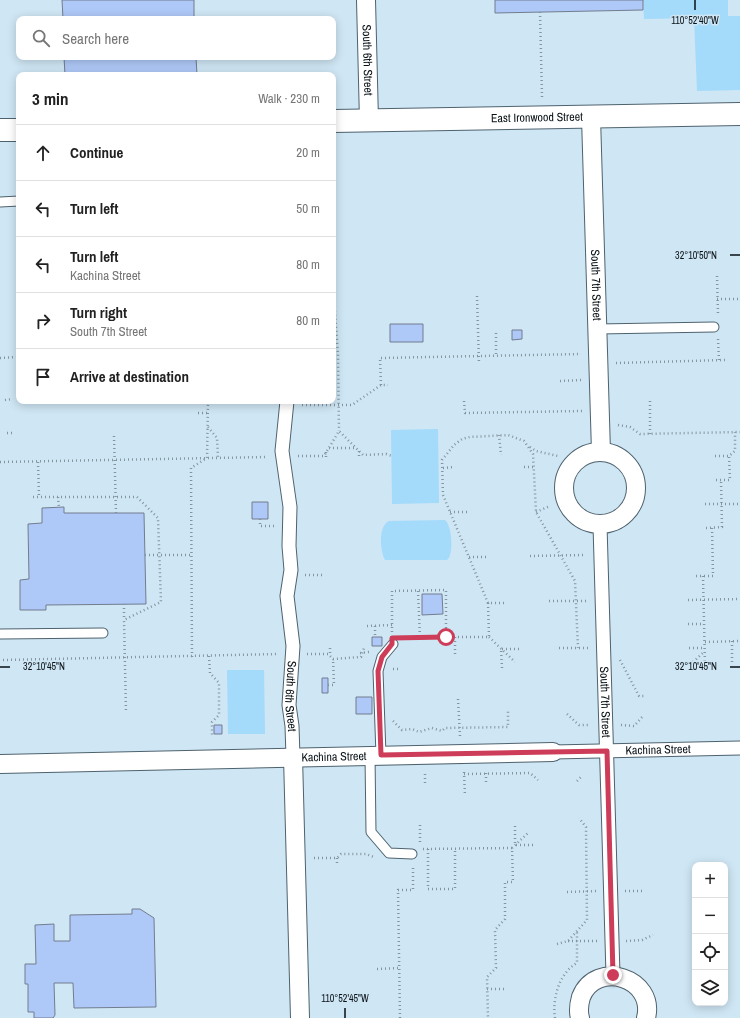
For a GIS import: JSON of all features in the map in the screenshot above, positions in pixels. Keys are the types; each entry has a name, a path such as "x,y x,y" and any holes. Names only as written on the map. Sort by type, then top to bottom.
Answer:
{"street":[{"name":"South 6th Street","path":"366,0 369,121"},
{"name":"East Ironwood Street","path":"336,121 740,114"},
{"name":"South 7th Street","path":"591,117 601,452"},
{"path":"0,130 16,130"},
{"name":"South 6th Street","path":"287,404 282,451 284,456 290,507 291,570 287,596 292,626 293,654 289,704 292,726 300,1018"},
{"path":"601,452 614,454 624,461 633,471 637,483 637,496 632,507 624,517 612,523 600,525 588,523 578,518 570,510 565,499 564,488 566,477 571,466 579,458 601,452"},
{"name":"South 7th Street","path":"600,525 613,975"},
{"name":"Kachina Street","path":"0,764 740,748"},
{"path":"580,1018 579,1003 583,992 591,983 601,977 613,975 625,978 635,984 643,993 647,1004 646,1018"}],"lane":[{"path":"0,202 16,201"},
{"path":"598,329 714,327"},
{"path":"0,634 103,633"},
{"path":"392,641 379,663 379,708 371,832 388,853 412,854"}],"path":[{"path":"540,12 542,97"},
{"path":"477,296 479,364"},
{"path":"717,299 740,299"},
{"path":"496,333 496,356"},
{"path":"0,462 324,456 339,431 336,341"},
{"path":"381,385 380,358 584,354"},
{"path":"0,358 16,357"},
{"path":"610,363 725,360"},
{"path":"560,380 585,380 585,374"},
{"path":"313,404 352,405 381,385 388,385"},
{"path":"5,400 13,399"},
{"path":"464,401 465,413 585,411"},
{"path":"650,401 650,434"},
{"path":"208,404 208,427 206,431 208,458"},
{"path":"198,412 208,412"},
{"path":"611,425 630,427 640,434 740,432"},
{"path":"208,427 217,438 218,458"},
{"path":"339,431 363,455 386,454 392,456"},
{"path":"715,456 729,456 735,451 735,432"},
{"path":"7,433 13,433"},
{"path":"499,435 501,455"},
{"path":"489,637 488,603 444,495 442,460 446,453 462,439 499,435 517,437 536,451 558,456"},
{"path":"114,436 116,513"},
{"path":"530,447 533,454 536,512 575,581 578,648"},
{"path":"328,448 358,449"},
{"path":"358,449 359,458"},
{"path":"326,452 326,459"},
{"path":"716,480 730,480 729,456"},
{"path":"192,656 191,468 208,458"},
{"path":"38,462 39,497"},
{"path":"443,468 455,467"},
{"path":"524,467 534,467"},
{"path":"706,528 722,527 721,480"},
{"path":"33,497 137,497 158,518 161,602 124,620"},
{"path":"58,497 59,508"},
{"path":"705,504 740,504"},
{"path":"536,512 550,506"},
{"path":"450,512 469,512"},
{"path":"260,519 260,526 290,526"},
{"path":"696,576 714,576 712,527"},
{"path":"145,555 192,554"},
{"path":"530,556 601,555"},
{"path":"469,557 488,557"},
{"path":"703,576 705,666"},
{"path":"446,637 446,590 392,591 392,641 420,638 489,637 515,662"},
{"path":"418,591 420,638"},
{"path":"688,600 740,599"},
{"path":"549,601 602,600"},
{"path":"488,603 507,604"},
{"path":"124,604 126,712"},
{"path":"688,624 704,624"},
{"path":"367,626 392,625"},
{"path":"375,626 375,637"},
{"path":"455,637 455,657"},
{"path":"732,641 732,665"},
{"path":"705,642 740,641"},
{"path":"328,685 334,685 333,659 330,655 330,648"},
{"path":"333,659 361,657 364,652 364,648"},
{"path":"689,648 705,649"},
{"path":"502,649 519,649"},
{"path":"502,649 502,668"},
{"path":"693,662 705,649"},
{"path":"3,660 293,654 330,655"},
{"path":"209,656 210,673 219,683 219,715 212,722 212,736"},
{"path":"458,699 460,740"},
{"path":"379,708 402,730 412,729 418,732 432,728 442,731 445,728 459,727 508,727 508,711"},
{"path":"464,769 465,796"},
{"path":"486,773 486,785"},
{"path":"456,774 530,773 538,780"},
{"path":"417,774 433,774"},
{"path":"425,774 425,785"},
{"path":"577,781 581,777"},
{"path":"557,944 568,941 587,920 586,827 579,818"},
{"path":"420,825 420,849 512,848 529,832"},
{"path":"515,826 515,845"},
{"path":"515,845 533,845"},
{"path":"488,1018 487,977 496,968 495,930 506,919 505,882 513,882 512,848"},
{"path":"428,849 428,889 455,889 455,849"},
{"path":"307,858 337,858 341,854 366,854 370,857 385,859 388,853"},
{"path":"400,1018 398,890 414,890 412,854"},
{"path":"337,858 337,863"},
{"path":"555,1018 555,1001 560,983 567,971 577,963 577,931"},
{"path":"377,969 399,968"},
{"path":"487,989 505,989"}],"shaded area":[{"path":"643,0 728,0 728,16 740,16 740,90 697,91 694,18 644,19"},
{"path":"438,429 439,503 392,504 391,430"},
{"path":"445,520 451,534 451,552 447,560 385,560 382,551 381,539 383,528 389,521"},
{"path":"227,670 264,670 265,734 228,734"}],"building":[{"path":"62,0 194,0 194,16 63,16"},
{"path":"495,0 643,0 643,10 495,13"},
{"path":"64,60 196,60 197,72 65,72"},
{"path":"390,324 423,324 423,342 390,342"},
{"path":"512,330 522,330 522,339 512,340"},
{"path":"252,502 268,502 268,519 252,519"},
{"path":"64,507 64,513 144,513 146,604 46,605 46,610 20,610 20,580 29,579 28,524 42,523 42,508"},
{"path":"422,594 442,594 443,614 422,615"},
{"path":"372,637 382,637 382,646 372,646"},
{"path":"322,678 328,678 328,693 322,693"},
{"path":"356,697 372,697 372,714 356,714"},
{"path":"214,725 222,725 222,734 214,734"},
{"path":"132,909 140,909 154,918 156,1007 74,1008 73,983 54,983 55,1015 53,1018 34,1018 34,1012 28,1012 28,984 25,984 25,964 36,964 35,925 54,924 54,941 70,941 70,915 132,914"}],"route":[{"path":"446,637 392,638 392,644 382,657 379,663 378,671 381,755 607,751 613,975"}]}
